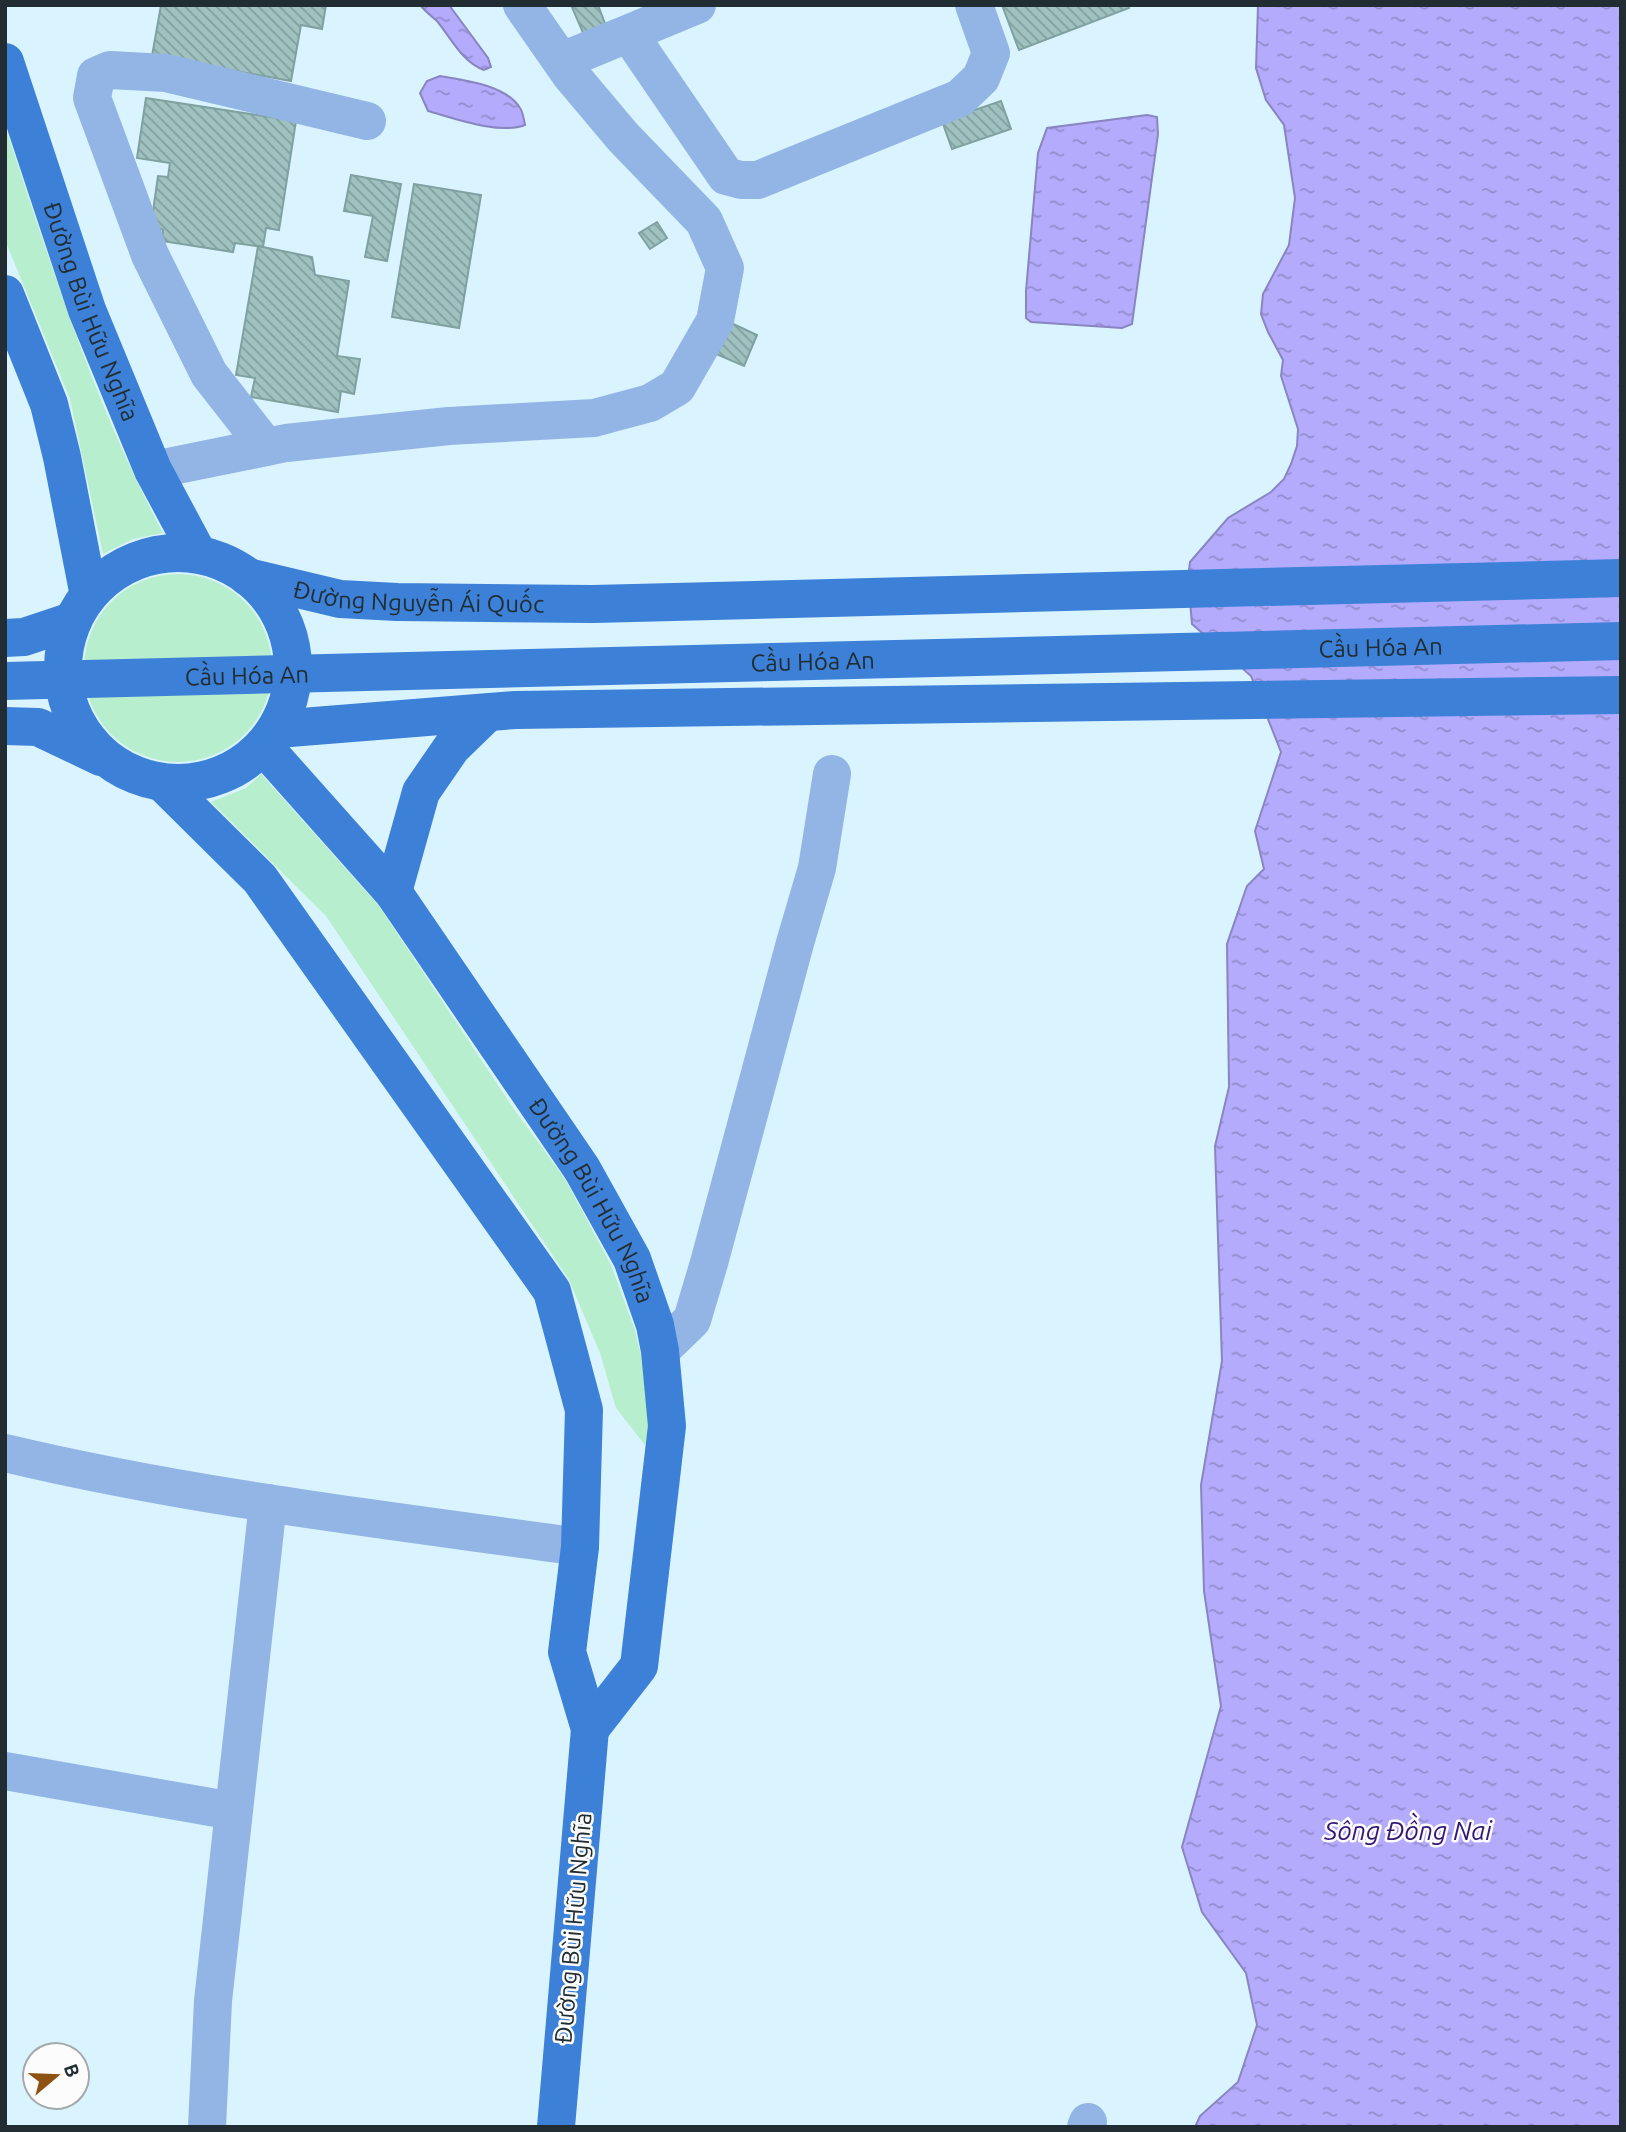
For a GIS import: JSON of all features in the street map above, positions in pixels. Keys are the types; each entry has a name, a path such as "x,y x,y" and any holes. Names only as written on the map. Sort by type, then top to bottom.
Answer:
{"main road":[{"name":"Đường Bùi Hữu Nghĩa","path":"5,62 87,310 153,470 198,554"},
{"path":"5,294 49,404 62,457 80,606 63,657 66,696 80,731 106,759"},
{"path":"5,638 24,637 80,606 115,571 141,559 169,553 198,554 224,563 248,577 269,597 283,621 291,648 293,676 289,703 270,738 235,770 201,782 164,784 133,776 106,759 38,727 5,726"},
{"name":"Đường Nguyễn Ái Quốc","path":"248,577 340,599 593,604 1621,578"},
{"name":"Cầu Hóa An","path":"5,681 1621,641"},
{"name":"Cầu Hóa An","path":"501,711 1621,695"},
{"path":"270,738 501,711"},
{"path":"393,892 421,792 452,747 501,711"},
{"name":"Đường Bùi Hữu Nghĩa","path":"270,738 393,892 582,1169 632,1259 655,1325 667,1426 639,1666 590,1729"},
{"name":"Đường Bùi Hữu Nghĩa","path":"164,784 260,879 552,1291 584,1410 580,1546 567,1652 590,1729 556,2127"}],"street":[{"path":"153,470 266,447 449,426 594,418 650,403 677,387 715,321 724,268 704,221 622,137 522,5"},
{"path":"562,61 698,5"},
{"path":"629,34 726,176 741,180 758,180 960,98 981,78 991,53 974,5"},
{"path":"266,447 209,374 150,255 92,98 96,76 110,70 166,73 367,121"},
{"path":"660,1351 692,1320 706,1275 794,943 817,868 832,774"},
{"path":"5,1453 50,1464 268,1503 580,1546"},
{"path":"207,2127 212,2001 268,1503"},
{"path":"5,1771 233,1811"}],"green space":[{"path":"5,126 75,333 116,435 163,533 133,539 103,554 70,399 5,240"},
{"path":"178,574 214,581 244,602 265,632 272,668 265,704 244,734 214,755 178,762 142,755 112,734 91,704 84,668 91,632 112,602 142,581"},
{"path":"261,774 379,906 514,1109 565,1179 611,1265 635,1330 653,1408 645,1445 616,1408 600,1353 569,1280 326,916 211,802 246,788"}],"water":[{"path":"420,5 449,5 488,58 491,67 484,70 469,61 437,21"},
{"name":"Sông Đồng Nai","path":"1258,5 1621,5 1621,2127 1195,2127 1200,2116 1238,2082 1257,2025 1246,1973 1202,1912 1182,1847 1221,1706 1204,1591 1201,1485 1222,1361 1215,1146 1229,1087 1227,944 1247,886 1264,869 1255,831 1281,752 1251,676 1192,624 1188,578 1190,562 1228,518 1271,492 1284,479 1297,446 1298,429 1281,376 1283,360 1261,314 1263,294 1289,245 1295,198 1284,125 1266,100 1256,68"},
{"path":"440,76 484,85 505,94 520,108 525,125 515,128 490,127 428,111 420,93 427,81"},
{"path":"1147,115 1157,117 1158,134 1132,324 1122,328 1031,322 1026,318 1026,291 1038,153 1047,128"}],"building":[{"path":"161,5 326,5 322,29 301,25 291,81 152,56"},
{"path":"571,5 598,5 606,26 584,35"},
{"path":"1002,5 1128,5 1129,8 1019,50"},
{"path":"146,98 296,121 279,230 266,228 263,247 235,243 233,252 162,241 163,230 151,225 158,176 168,177 170,163 137,158"},
{"path":"1001,101 1011,129 952,149 942,121"},
{"path":"351,175 401,184 387,261 365,257 373,216 344,211"},
{"path":"414,184 481,195 459,328 392,317"},
{"path":"657,222 667,238 650,249 639,233"},
{"path":"258,246 312,257 315,275 349,281 337,356 360,359 354,394 341,391 338,412 251,397 255,378 236,375"},
{"path":"729,322 757,335 744,366 716,354"}]}
